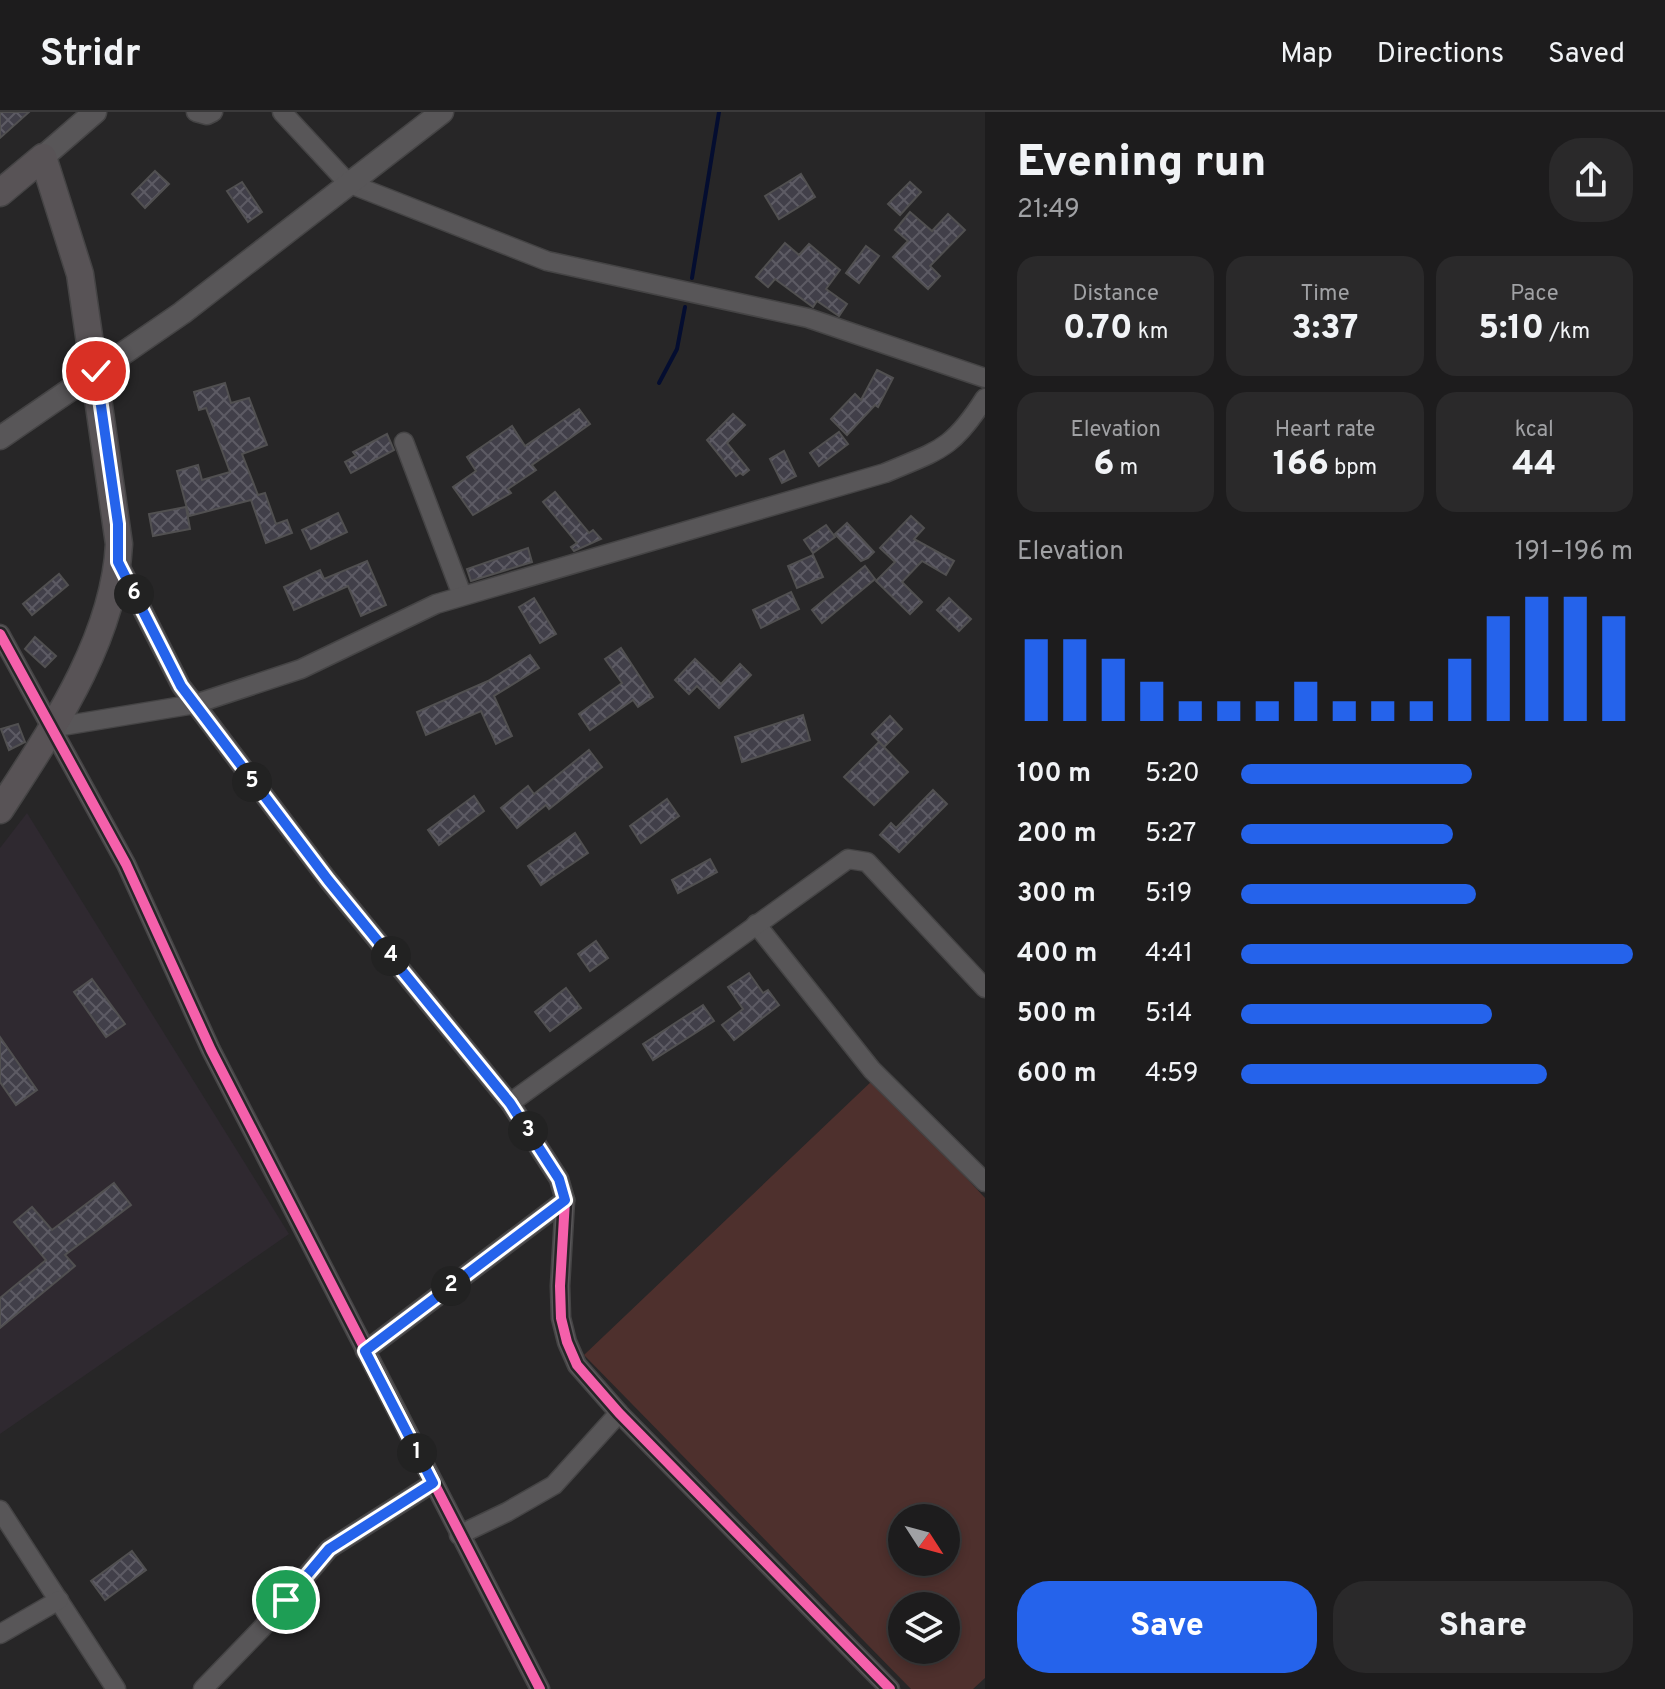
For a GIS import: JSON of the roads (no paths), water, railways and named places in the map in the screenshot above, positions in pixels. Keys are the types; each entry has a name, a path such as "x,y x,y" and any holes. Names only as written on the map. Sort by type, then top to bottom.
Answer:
{"main road":[{"path":"0,193 43,157 80,274 118,524 118,562 109,611 50,728 0,810"}],"street":[{"path":"43,157 95,112"},
{"path":"196,112 213,112"},
{"path":"282,112 348,183 547,261 808,318 985,378"},
{"path":"0,438 182,313 442,112"},
{"path":"50,728 195,704 301,669 436,604 462,595 885,473 949,444 962,433 985,398"},
{"path":"404,442 462,595"},
{"path":"118,562 181,686 328,880 510,1103 559,1179 565,1200 560,1286 564,1330 577,1365 619,1413 890,1689"},
{"path":"0,634 126,864 211,1050 540,1689"},
{"path":"510,1103 848,859 859,858 867,862 985,988"},
{"path":"756,924 872,1070 985,1182"},
{"path":"365,1351 565,1200"},
{"path":"459,1535 554,1485 619,1413"},
{"path":"203,1689 262,1628 329,1549 433,1483"},
{"path":"0,1510 116,1689"},
{"path":"0,1634 59,1600"}],"waterway":[{"path":"692,278 719,112"},
{"path":"659,383 677,349 685,307"}]}
